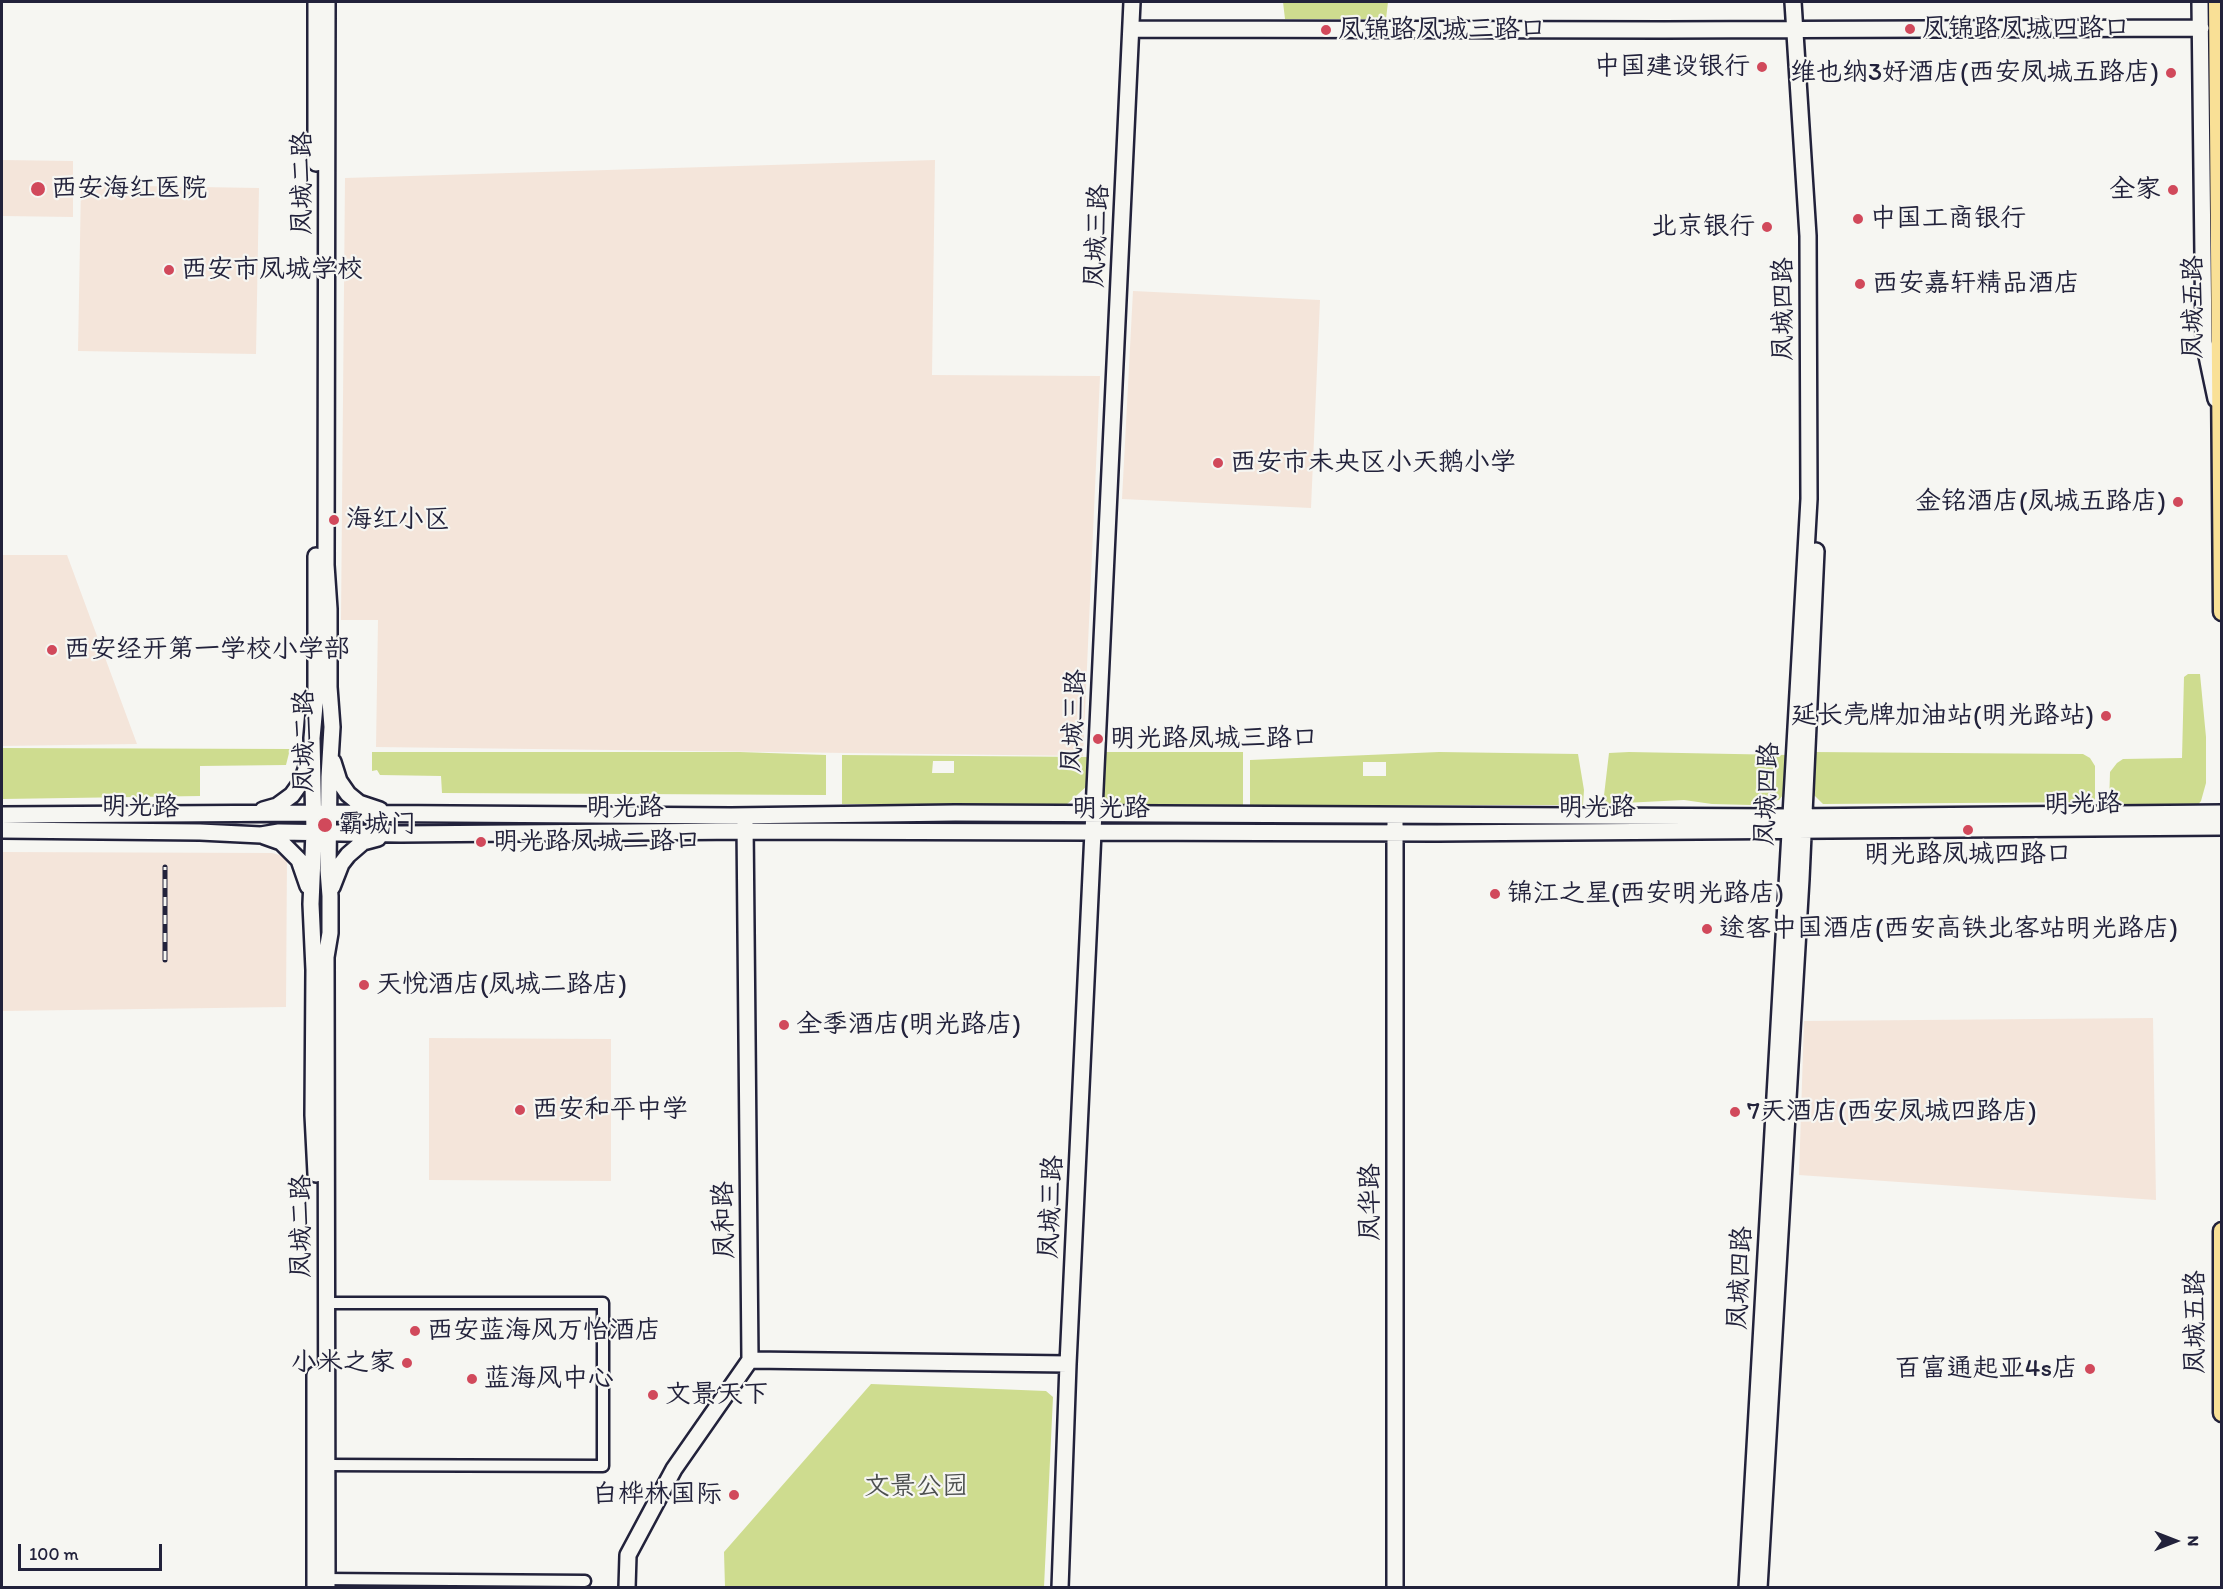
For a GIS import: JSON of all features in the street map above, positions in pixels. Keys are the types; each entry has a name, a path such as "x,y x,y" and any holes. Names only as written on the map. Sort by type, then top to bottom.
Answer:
{"main road":[{"name":"凤城二路","path":"316,2 316,694 312,752 321,813 321,833 311,904 314,970 313,1115 316,1165 321,1583"},
{"name":"凤城二路","path":"321,813 332,746 326,565 327,2"},
{"name":"凤城三路","path":"1060,1587 1068,1364 1132,2"},
{"name":"凤城四路","path":"1759,1587 1796,824 1819,499 1817,230 1800,30 1793,2"},
{"name":"凤城四路","path":"1800,30 1803,2"},
{"path":"2200,2 2204,342 2220,418"},
{"name":"凤城五路","path":"2217,2 2222,612"},
{"path":"1131,29 2200,28"},
{"path":"332,746 336,773 348,794 368,807 400,815"},
{"path":"247,814 277,806 292,795 302,781 312,752"},
{"name":"明光路","path":"2,815 321,813 1094,833 1396,832 2222,813"},
{"name":"明光路","path":"2,830 200,832 261,835 279,832 400,834 1095,814 1395,816 1796,824 2222,827"},
{"name":"凤华路","path":"1395,816 1395,1587"},
{"name":"凤和路","path":"745,824 750,1360"},
{"name":"凤城四路","path":"1747,1587 1788,892 1796,824"},
{"name":"凤城二路","path":"321,833 330,896 330,933 326,957 326,1465 321,1583"},
{"path":"330,896 340,864 354,849 373,838 400,834"},
{"path":"261,835 281,842 299,860 304,871 311,904"},
{"name":"凤城五路","path":"2222,1232 2222,1413"},
{"path":"627,1587 628,1555 674,1469 750,1360 1068,1364"}],"street":[{"path":"325,1303 603,1304 603,1466 326,1465"},
{"path":"321,1583 585,1581"}],"shaded area":[{"name":"西安海红医院","path":"2,160 73,161 73,217 2,216"},
{"path":"935,160 932,375 1100,376 1083,756 376,747 378,620 341,620 345,178"},
{"name":"西安市凤城学校","path":"81,185 259,188 256,354 78,351"},
{"path":"1133,291 1320,300 1311,508 1122,499"},
{"name":"西安经开第一学校小学部","path":"2,555 67,555 137,744 2,746"},
{"path":"2,852 272,853 287,857 286,1007 2,1011"},
{"path":"2153,1018 2156,1200 1799,1175 1804,1021"},
{"name":"西安和平中学","path":"429,1038 611,1039 611,1181 429,1180"}],"green space":[{"path":"1283,2 1388,2 1386,19 1285,19"},
{"path":"2188,674 2200,674 2206,737 2206,783 2201,801 2196,807 2109,807 2110,772 2117,763 2123,759 2182,758 2184,677"},
{"path":"2,748 290,749 286,765 200,766 200,796 2,799"},
{"path":"372,752 740,752 826,755 826,795 442,793 441,776 380,775 377,770 372,771"},
{"path":"1101,752 1243,752 1243,805 1109,804 1099,794"},
{"path":"1439,752 1578,754 1584,790 1583,805 1250,805 1250,760","holes":["1363,762 1386,762 1386,776 1363,776"]},
{"path":"1813,752 2083,754 2090,758 2095,766 2095,802 1823,804 1812,793"},
{"path":"1609,753 1787,755 1786,785 1779,800 1751,805 1712,804 1684,800 1603,804"},
{"path":"842,755 1090,757 1088,785 1066,805 842,804","holes":["933,761 954,761 954,773 932,773"]},
{"name":"文景公园","path":"871,1384 1046,1391 1053,1397 1044,1587 725,1587 724,1552"}],"railway":[{"path":"165,867 165,960"}],"place":[{"name":"凤锦路凤城四路口","path":"1910,29"},
{"name":"凤锦路凤城三路口","path":"1326,30"},
{"name":"中国建设银行","path":"1762,67"},
{"name":"维也纳3好酒店(西安凤城五路店)","path":"2171,73"},
{"name":"西安海红医院","path":"38,189"},
{"name":"全家","path":"2173,190"},
{"name":"中国工商银行","path":"1858,219"},
{"name":"北京银行","path":"1767,227"},
{"name":"西安市凤城学校","path":"169,270"},
{"name":"西安嘉轩精品酒店","path":"1860,284"},
{"name":"西安市未央区小天鹅小学","path":"1218,463"},
{"name":"金铭酒店(凤城五路店)","path":"2178,502"},
{"name":"海红小区","path":"334,520"},
{"name":"西安经开第一学校小学部","path":"52,650"},
{"name":"延长壳牌加油站(明光路站)","path":"2106,716"},
{"name":"明光路凤城三路口","path":"1098,739"},
{"name":"霸城门","path":"325,825"},
{"name":"明光路凤城四路口","path":"1968,830"},
{"name":"明光路凤城二路口","path":"481,842"},
{"name":"锦江之星(西安明光路店)","path":"1495,894"},
{"name":"途客中国酒店(西安高铁北客站明光路店)","path":"1707,929"},
{"name":"天悦酒店(凤城二路店)","path":"364,985"},
{"name":"全季酒店(明光路店)","path":"784,1025"},
{"name":"西安和平中学","path":"520,1110"},
{"name":"7天酒店(西安凤城四路店)","path":"1735,1112"},
{"name":"西安蓝海风万怡酒店","path":"415,1331"},
{"name":"小米之家","path":"407,1363"},
{"name":"百富通起亚4s店","path":"2090,1369"},
{"name":"蓝海风中心","path":"472,1379"},
{"name":"文景天下","path":"653,1395"},
{"name":"白桦林国际","path":"734,1495"}]}
